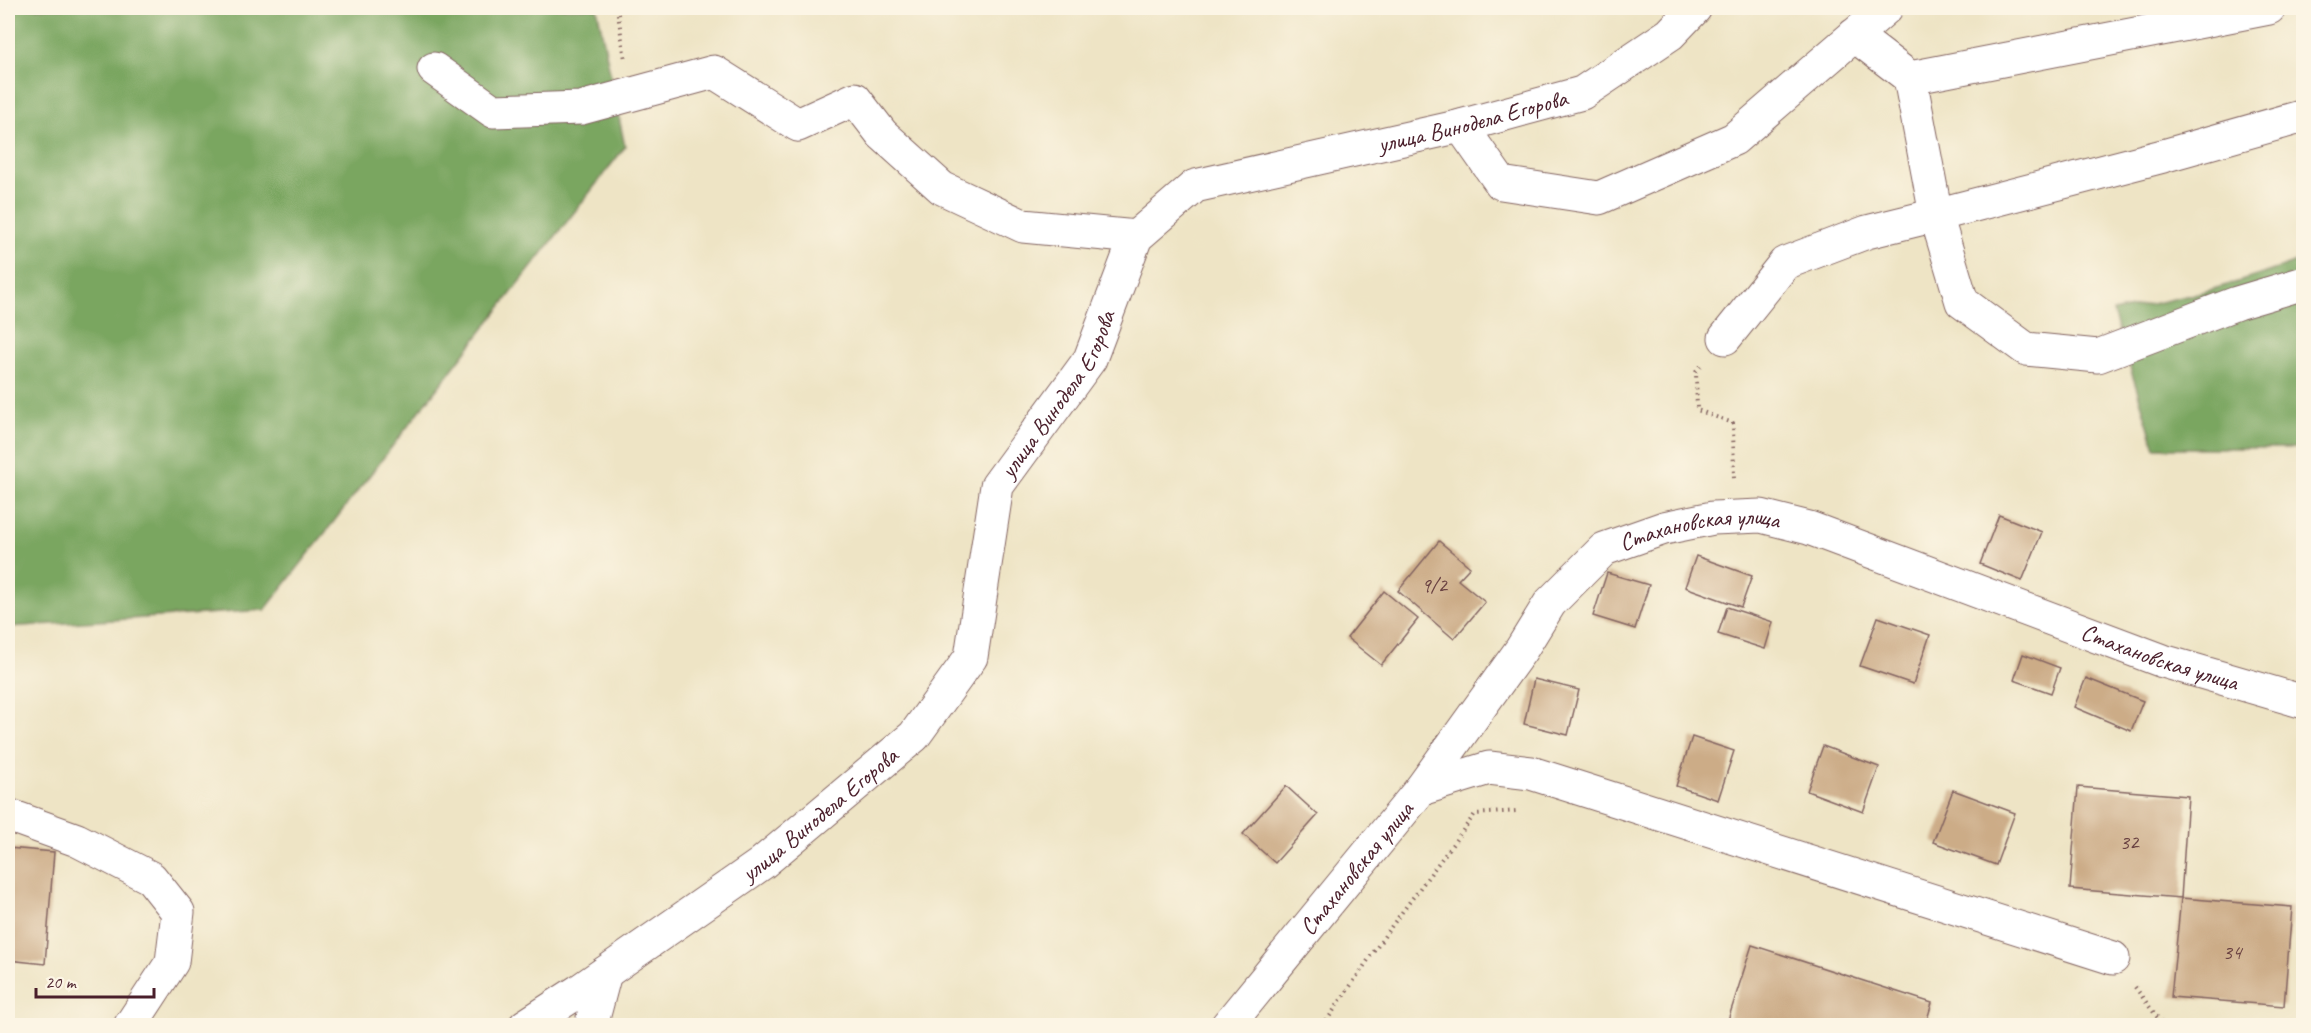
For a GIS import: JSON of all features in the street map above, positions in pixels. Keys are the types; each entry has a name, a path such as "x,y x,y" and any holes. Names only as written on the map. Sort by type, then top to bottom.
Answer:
{"main road":[{"name":"улица Винодела Егорова","path":"525,1026 761,864 914,736 971,657 997,486 1090,359 1136,237 1195,186 1461,126 1582,93 1670,34 1695,8"},
{"path":"1461,126 1501,183 1599,198 1734,139 1886,8"},
{"path":"1910,78 2269,8"},
{"path":"1854,35 1910,78 1936,215 1962,302 2026,349 2098,356 2237,303 2304,283"},
{"path":"434,69 493,111 581,108 714,72 798,125 855,99 882,134 942,188 1023,226 1136,237"},
{"path":"1725,338 1785,263 1867,232 2163,156 2304,116"},
{"name":"Стахановская улица","path":"1227,1026 1421,789 1521,650 1550,603 1604,549 1664,528 1713,518 1761,516 1809,528 2163,661 2304,702"},
{"path":"1421,789 1489,768 1531,773 2113,958"},
{"path":"8,815 77,840 151,878 178,912 172,962 130,1026"},
{"path":"591,1026 605,973"}],"path":[{"path":"617,8 630,95"},
{"path":"1725,338 1696,371 1697,410 1733,423 1735,517"},
{"path":"1323,1026 1474,814"},
{"path":"2113,958 2163,1025 2170,1026"}],"green space":[{"path":"8,8 597,8 625,147 265,610 8,627"},
{"path":"2303,259 2303,448 2155,448 2113,312 2210,290"}],"building":[{"path":"1999,515 2042,532 2022,581 1980,564"},
{"path":"1439,541 1470,567 1458,580 1485,602 1454,639 1398,591"},
{"path":"1696,556 1752,576 1741,607 1685,587"},
{"path":"1607,573 1649,585 1635,629 1593,616"},
{"path":"1384,591 1418,619 1381,665 1347,638"},
{"path":"1727,607 1773,622 1765,649 1718,634"},
{"path":"1878,617 1930,635 1913,684 1860,666"},
{"path":"2023,654 2060,668 2051,693 2014,680"},
{"path":"2086,678 2143,701 2131,731 2074,707"},
{"path":"1534,679 1579,690 1568,735 1524,724"},
{"path":"1692,737 1734,751 1718,800 1676,786"},
{"path":"1823,746 1879,767 1863,812 1807,791"},
{"path":"1286,786 1318,815 1275,863 1243,834"},
{"path":"2078,787 2188,796 2181,898 2070,889"},
{"path":"1953,790 2015,813 1996,865 1933,842"},
{"path":"8,848 54,852 45,964 8,960"},
{"path":"2181,898 2292,907 2284,1006 2171,997"},
{"path":"1752,945 1932,1003 1925,1026 1745,1026 1728,1020"}]}
